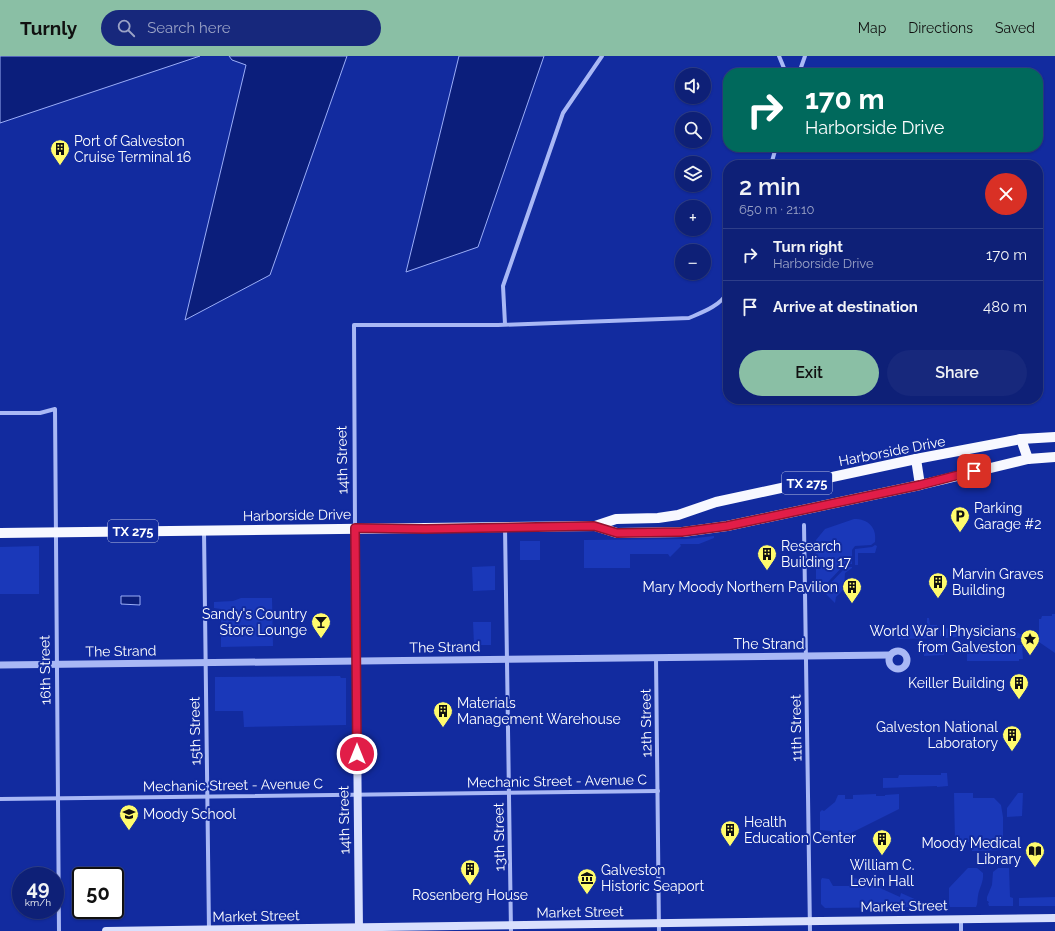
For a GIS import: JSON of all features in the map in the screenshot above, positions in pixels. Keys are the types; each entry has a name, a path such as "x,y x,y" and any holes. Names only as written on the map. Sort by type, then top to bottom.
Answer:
{"main road":[{"name":"Harborside Drive","path":"0,533 594,526 616,519 658,518 678,515 716,502 916,459 1021,439 1055,437"},
{"path":"1021,439 1028,459"},
{"name":"Harborside Drive","path":"594,526 617,533 682,532 727,526 920,485 1028,459 1055,457"},
{"path":"916,459 920,485"},
{"name":"14th Street","path":"355,528 359,929"},
{"name":"Market Street","path":"106,931 659,927 810,920 1055,918"}],"street":[{"path":"602,56 563,113 503,286 505,324 689,318 709,310 723,299"},
{"path":"779,56 784,68"},
{"path":"801,68 805,56"},
{"name":"14th Street","path":"355,528 354,325 505,324"},
{"name":"16th Street","path":"0,413 40,413 55,409 59,931"},
{"name":"11th Street","path":"804,525 810,931"},
{"name":"13th Street","path":"505,527 511,928"},
{"name":"15th Street","path":"204,530 206,796 209,930"},
{"name":"The Strand","path":"0,665 890,655"},
{"name":"12th Street","path":"656,658 659,927"},
{"name":"Mechanic Street - Avenue C","path":"0,799 658,790"},
{"path":"961,918 961,931"}],"shaded area":[{"path":"0,56 200,56 0,123"},
{"path":"229,56 347,56 270,275 185,320 246,65 232,60"},
{"path":"459,56 544,56 478,247 406,272"},
{"path":"854,519 863,520 873,528 875,532 875,542 871,545 855,546 852,550 852,564 845,564 828,582 816,582 816,540 825,529"},
{"path":"714,536 714,538 699,544 680,544 681,546 670,557 668,554 630,554 630,568 584,568 584,540 686,539"},
{"path":"520,541 540,541 540,560 520,560"},
{"path":"875,545 877,546 875,553 858,553 858,565 855,565 855,549 872,547"},
{"path":"39,546 39,594 0,594 0,547"},
{"path":"495,566 495,590 473,591 472,567"},
{"path":"846,567 852,568 845,573 844,589 836,597 835,603 823,591"},
{"path":"121,596 140,596 140,605 121,604"},
{"path":"241,598 272,598 273,646 221,647 221,609 214,608 214,602 233,601"},
{"path":"1052,614 1055,614 1055,653 1039,642 1039,619 1041,619 1042,616 1052,616"},
{"path":"927,618 929,618 930,625 937,625 937,638 898,639 898,631 908,631 908,627 927,626"},
{"path":"473,622 491,622 491,645 474,645"},
{"path":"979,626 1000,626 1000,637 983,637 982,634 980,634"},
{"path":"1003,626 1008,626 1023,636 1023,638 1003,638"},
{"path":"953,627 970,628 970,638 944,638 940,636 940,630"},
{"path":"923,644 946,644 944,655 924,656"},
{"path":"967,645 1022,645 1023,659 1019,659 1019,661 967,661"},
{"path":"340,676 341,678 346,678 346,725 244,727 243,711 215,711 215,677"},
{"path":"941,773 947,773 948,786 883,788 883,778 898,778 899,775 941,775"},
{"path":"954,793 973,793 973,798 994,798 1001,805 1003,817 1003,850 972,851 971,842 955,842"},
{"path":"1018,793 1023,793 1022,816 1007,817 1007,808"},
{"path":"876,794 876,796 885,796 899,794 899,809 849,834 833,834 831,831 820,830 820,812 822,810 824,811 835,802 838,795 845,795 845,799 853,799 853,795"},
{"path":"968,868 977,868 983,873 983,879 976,907 950,907 949,888"},
{"path":"998,868 1009,868 1010,897 1013,898 1013,906 989,906 987,901 992,885 993,872"},
{"path":"822,878 829,879 833,886 849,886 852,878 860,879 900,897 901,893 919,901 914,907 825,908 821,904"},
{"path":"1055,897 1055,906 1019,906 1019,898"}],"place":[{"name":"Port of Galveston Cruise Terminal 16","path":"60,166"},
{"name":"Parking Garage #2","path":"960,533"},
{"name":"Research Building 17","path":"767,571"},
{"name":"Marvin Graves Building","path":"938,599"},
{"name":"Mary Moody Northern Pavilion","path":"852,604"},
{"name":"Sandy's Country Store Lounge","path":"321,639"},
{"name":"World War I Physicians from Galveston","path":"1030,656"},
{"name":"Keiller Building","path":"1019,700"},
{"name":"Materials Management Warehouse","path":"443,728"},
{"name":"Galveston National Laboratory","path":"1012,752"},
{"name":"Moody School","path":"129,831"},
{"name":"Health Education Center","path":"730,847"},
{"name":"William C. Levin Hall","path":"882,856"},
{"name":"Moody Medical Library","path":"1035,868"},
{"name":"Rosenberg House","path":"470,886"},
{"name":"Galveston Historic Seaport","path":"587,895"}],"route":[{"path":"357,754 355,528 425,529 594,526 617,533 682,532 727,526 920,485 974,471"}]}
